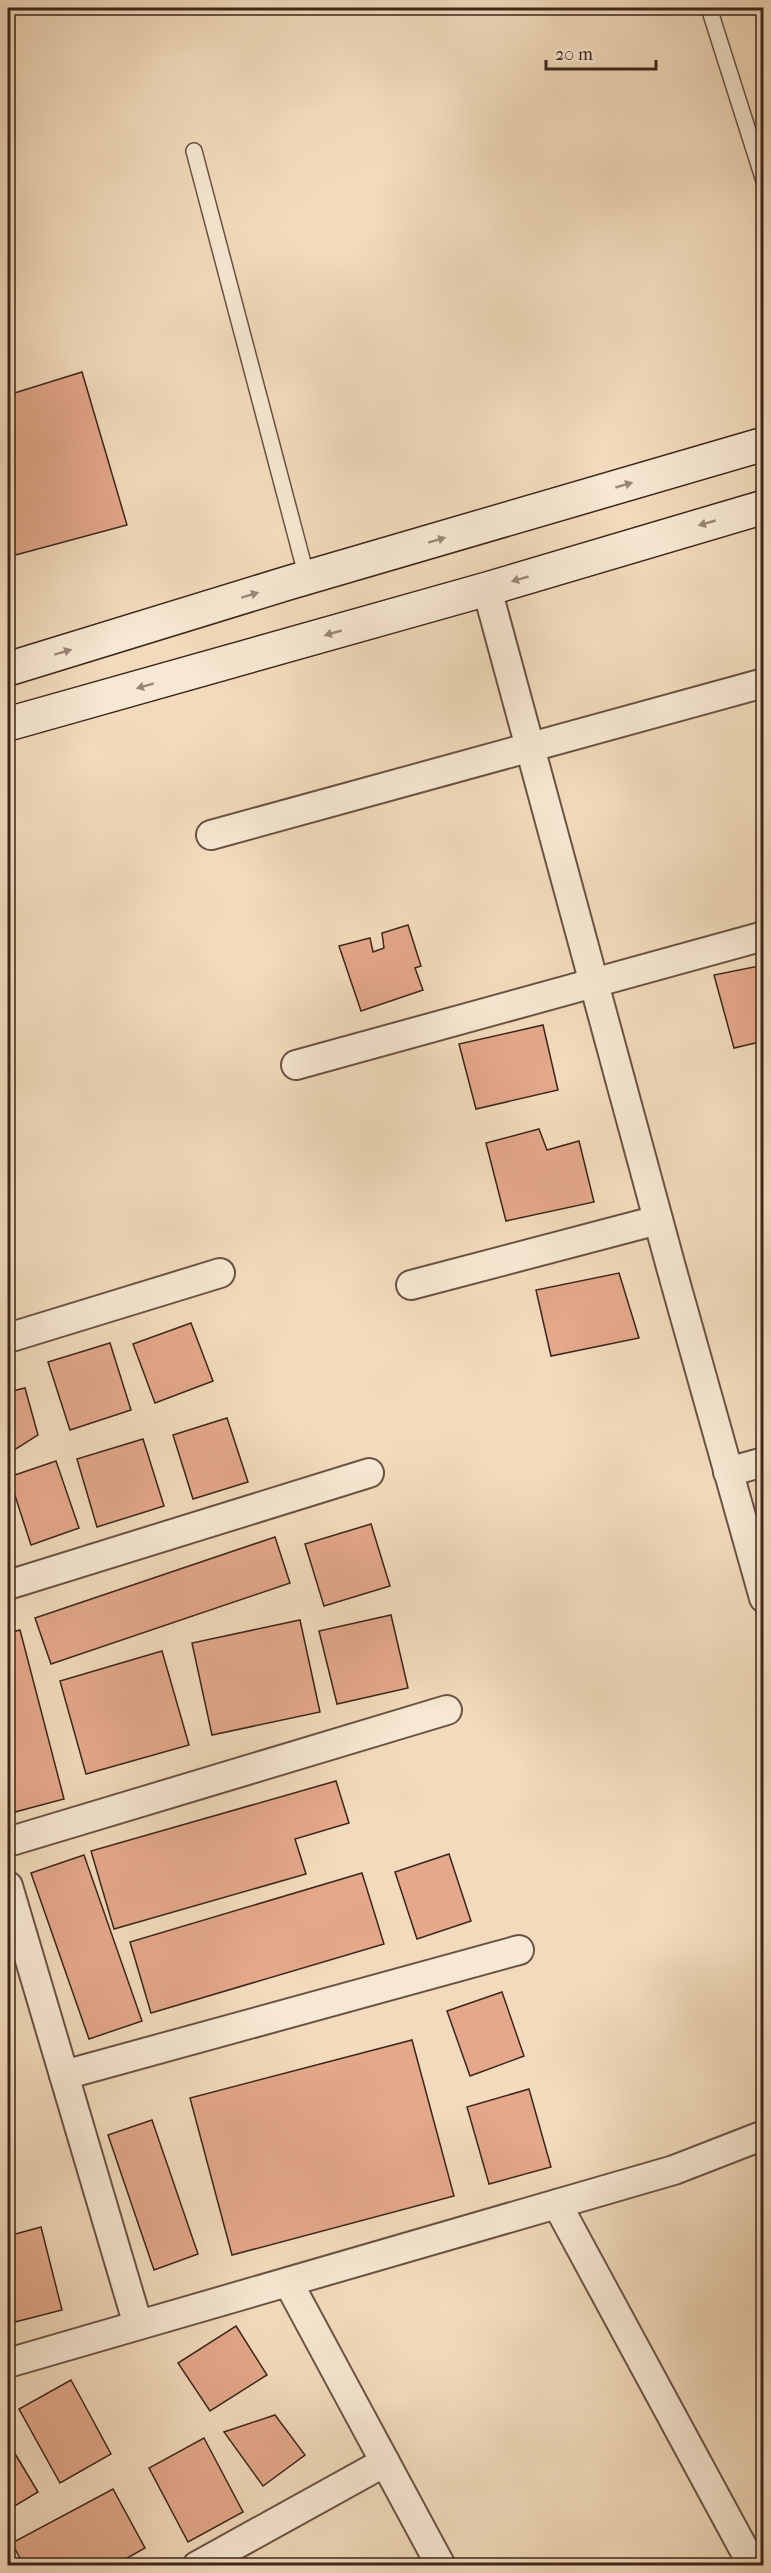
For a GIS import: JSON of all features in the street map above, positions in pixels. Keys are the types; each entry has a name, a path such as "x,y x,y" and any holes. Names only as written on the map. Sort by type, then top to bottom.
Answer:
{"street":[{"path":"8,669 307,578 764,444"},
{"path":"8,724 487,589 764,507"},
{"path":"487,589 658,1221 764,1599"},
{"path":"211,835 764,683"},
{"path":"296,1065 764,936"},
{"path":"411,1285 658,1221"},
{"path":"8,1338 220,1273"},
{"path":"728,1472 764,1462"},
{"path":"8,1585 369,1473"},
{"path":"8,1842 447,1710"},
{"path":"8,1886 138,2325"},
{"path":"64,2075 519,1950"},
{"path":"8,2363 674,2170 764,2135"},
{"path":"557,2204 753,2565"},
{"path":"288,2282 441,2565"},
{"path":"197,2565 385,2462"}],"lane":[{"path":"709,8 764,181"},
{"path":"194,151 307,578"}],"building":[{"path":"82,372 127,525 8,557 8,395"},
{"path":"408,925 421,966 415,968 423,990 361,1011 339,946 370,938 373,952 384,948 382,933"},
{"path":"764,965 764,1041 734,1048 714,975"},
{"path":"543,1025 558,1090 476,1109 459,1044"},
{"path":"539,1129 547,1150 579,1141 594,1202 506,1221 486,1143"},
{"path":"619,1273 639,1338 551,1356 536,1290"},
{"path":"191,1323 213,1381 155,1403 133,1344"},
{"path":"110,1343 131,1410 70,1430 48,1362"},
{"path":"25,1388 38,1435 8,1454 8,1392"},
{"path":"227,1418 248,1482 193,1499 173,1435"},
{"path":"143,1439 164,1506 97,1527 77,1459"},
{"path":"56,1461 79,1528 31,1545 9,1477"},
{"path":"371,1524 390,1586 324,1606 305,1544"},
{"path":"275,1537 290,1583 51,1664 35,1618"},
{"path":"391,1615 408,1688 337,1704 319,1631"},
{"path":"300,1620 320,1712 212,1735 192,1643"},
{"path":"20,1630 64,1799 15,1812 8,1784 8,1633"},
{"path":"162,1651 189,1745 86,1774 60,1681"},
{"path":"336,1781 349,1823 295,1839 306,1874 114,1929 91,1851"},
{"path":"449,1854 471,1921 417,1939 395,1872"},
{"path":"84,1855 142,2021 89,2039 31,1873"},
{"path":"362,1873 384,1944 151,2013 130,1942"},
{"path":"502,1992 524,2056 470,2076 447,2011"},
{"path":"412,2040 454,2196 232,2255 190,2098"},
{"path":"529,2089 551,2167 489,2184 467,2107"},
{"path":"152,2120 198,2254 154,2270 108,2135"},
{"path":"41,2227 62,2310 11,2323 8,2308 8,2236"},
{"path":"236,2326 267,2375 210,2411 178,2363"},
{"path":"71,2380 111,2454 60,2483 19,2409"},
{"path":"275,2415 305,2455 263,2486 224,2432"},
{"path":"204,2438 243,2512 188,2542 149,2468"},
{"path":"8,2442 38,2492 8,2510"},
{"path":"113,2489 145,2548 113,2566 24,2566 12,2543"}]}
